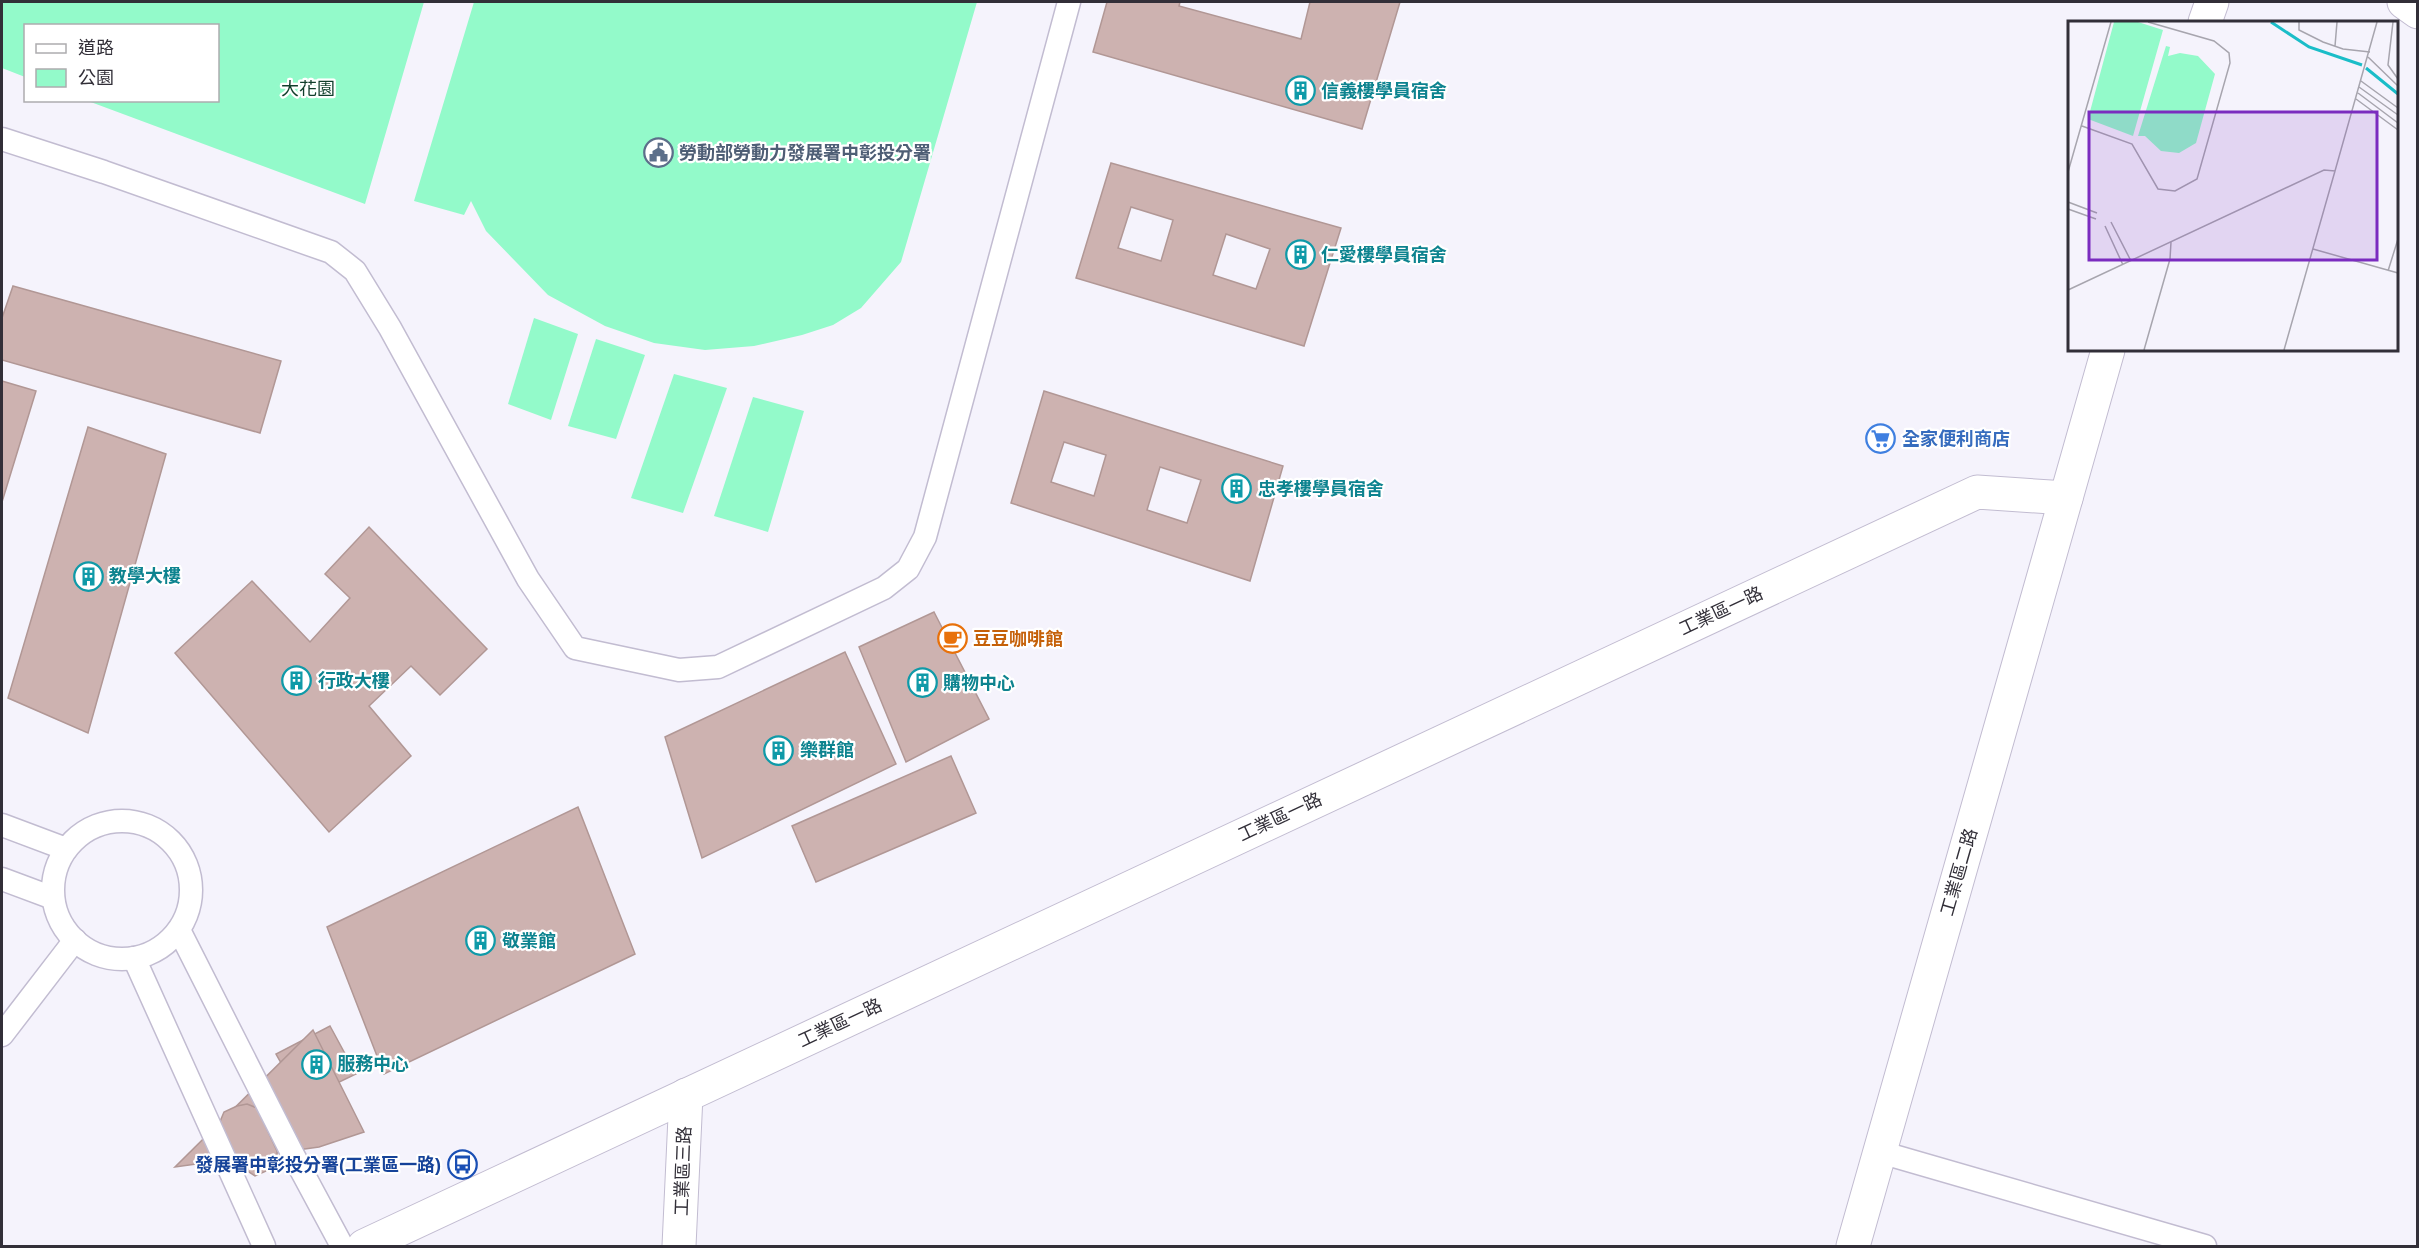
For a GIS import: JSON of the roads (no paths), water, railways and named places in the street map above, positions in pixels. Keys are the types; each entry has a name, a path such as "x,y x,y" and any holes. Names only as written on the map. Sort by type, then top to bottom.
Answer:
{"street":[{"path":"2205,21 2212,2"},
{"path":"2404,2 2418,12"},
{"path":"2066,498 2108,351"},
{"name":"工業區一路","path":"364,1246 1977,492 2066,498"},
{"name":"工業區二路","path":"1853,1246 2066,498"},
{"name":"工業區三路","path":"679,1246 686,1095"}],"lane":[{"path":"2,139 104,172 331,252 355,271 390,328 528,579 575,648 679,670 718,667 884,588 909,569 925,537 1069,2"},
{"path":"111,821 138,822 163,833 182,853 191,878 190,905 179,930 159,948 134,958 106,957 89,951 75,940 60,921 53,898 54,874 66,849 86,831 111,821"},
{"path":"2,825 66,849"},
{"path":"2,879 53,898"},
{"path":"179,930 292,1153 342,1246"},
{"path":"2,1035 75,940"},
{"path":"134,958 264,1246"},
{"path":"1880,1152 2205,1246"}],"place":[{"name":"信義樓學員宿舍","path":"1300,91"},
{"name":"勞動部勞動力發展署中彰投分署","path":"658,153"},
{"name":"仁愛樓學員宿舍","path":"1300,255"},
{"name":"全家便利商店","path":"1881,439"},
{"name":"忠孝樓學員宿舍","path":"1237,489"},
{"name":"教學大樓","path":"88,576"},
{"name":"豆豆咖啡館","path":"952,639"},
{"name":"行政大樓","path":"297,681"},
{"name":"購物中心","path":"922,683"},
{"name":"樂群館","path":"779,750"},
{"name":"敬業館","path":"481,941"},
{"name":"服務中心","path":"316,1064"},
{"name":"發展署中彰投分署(工業區一路)","path":"462,1165"}],"park label":[{"name":"大花園","path":"308,89"}]}
